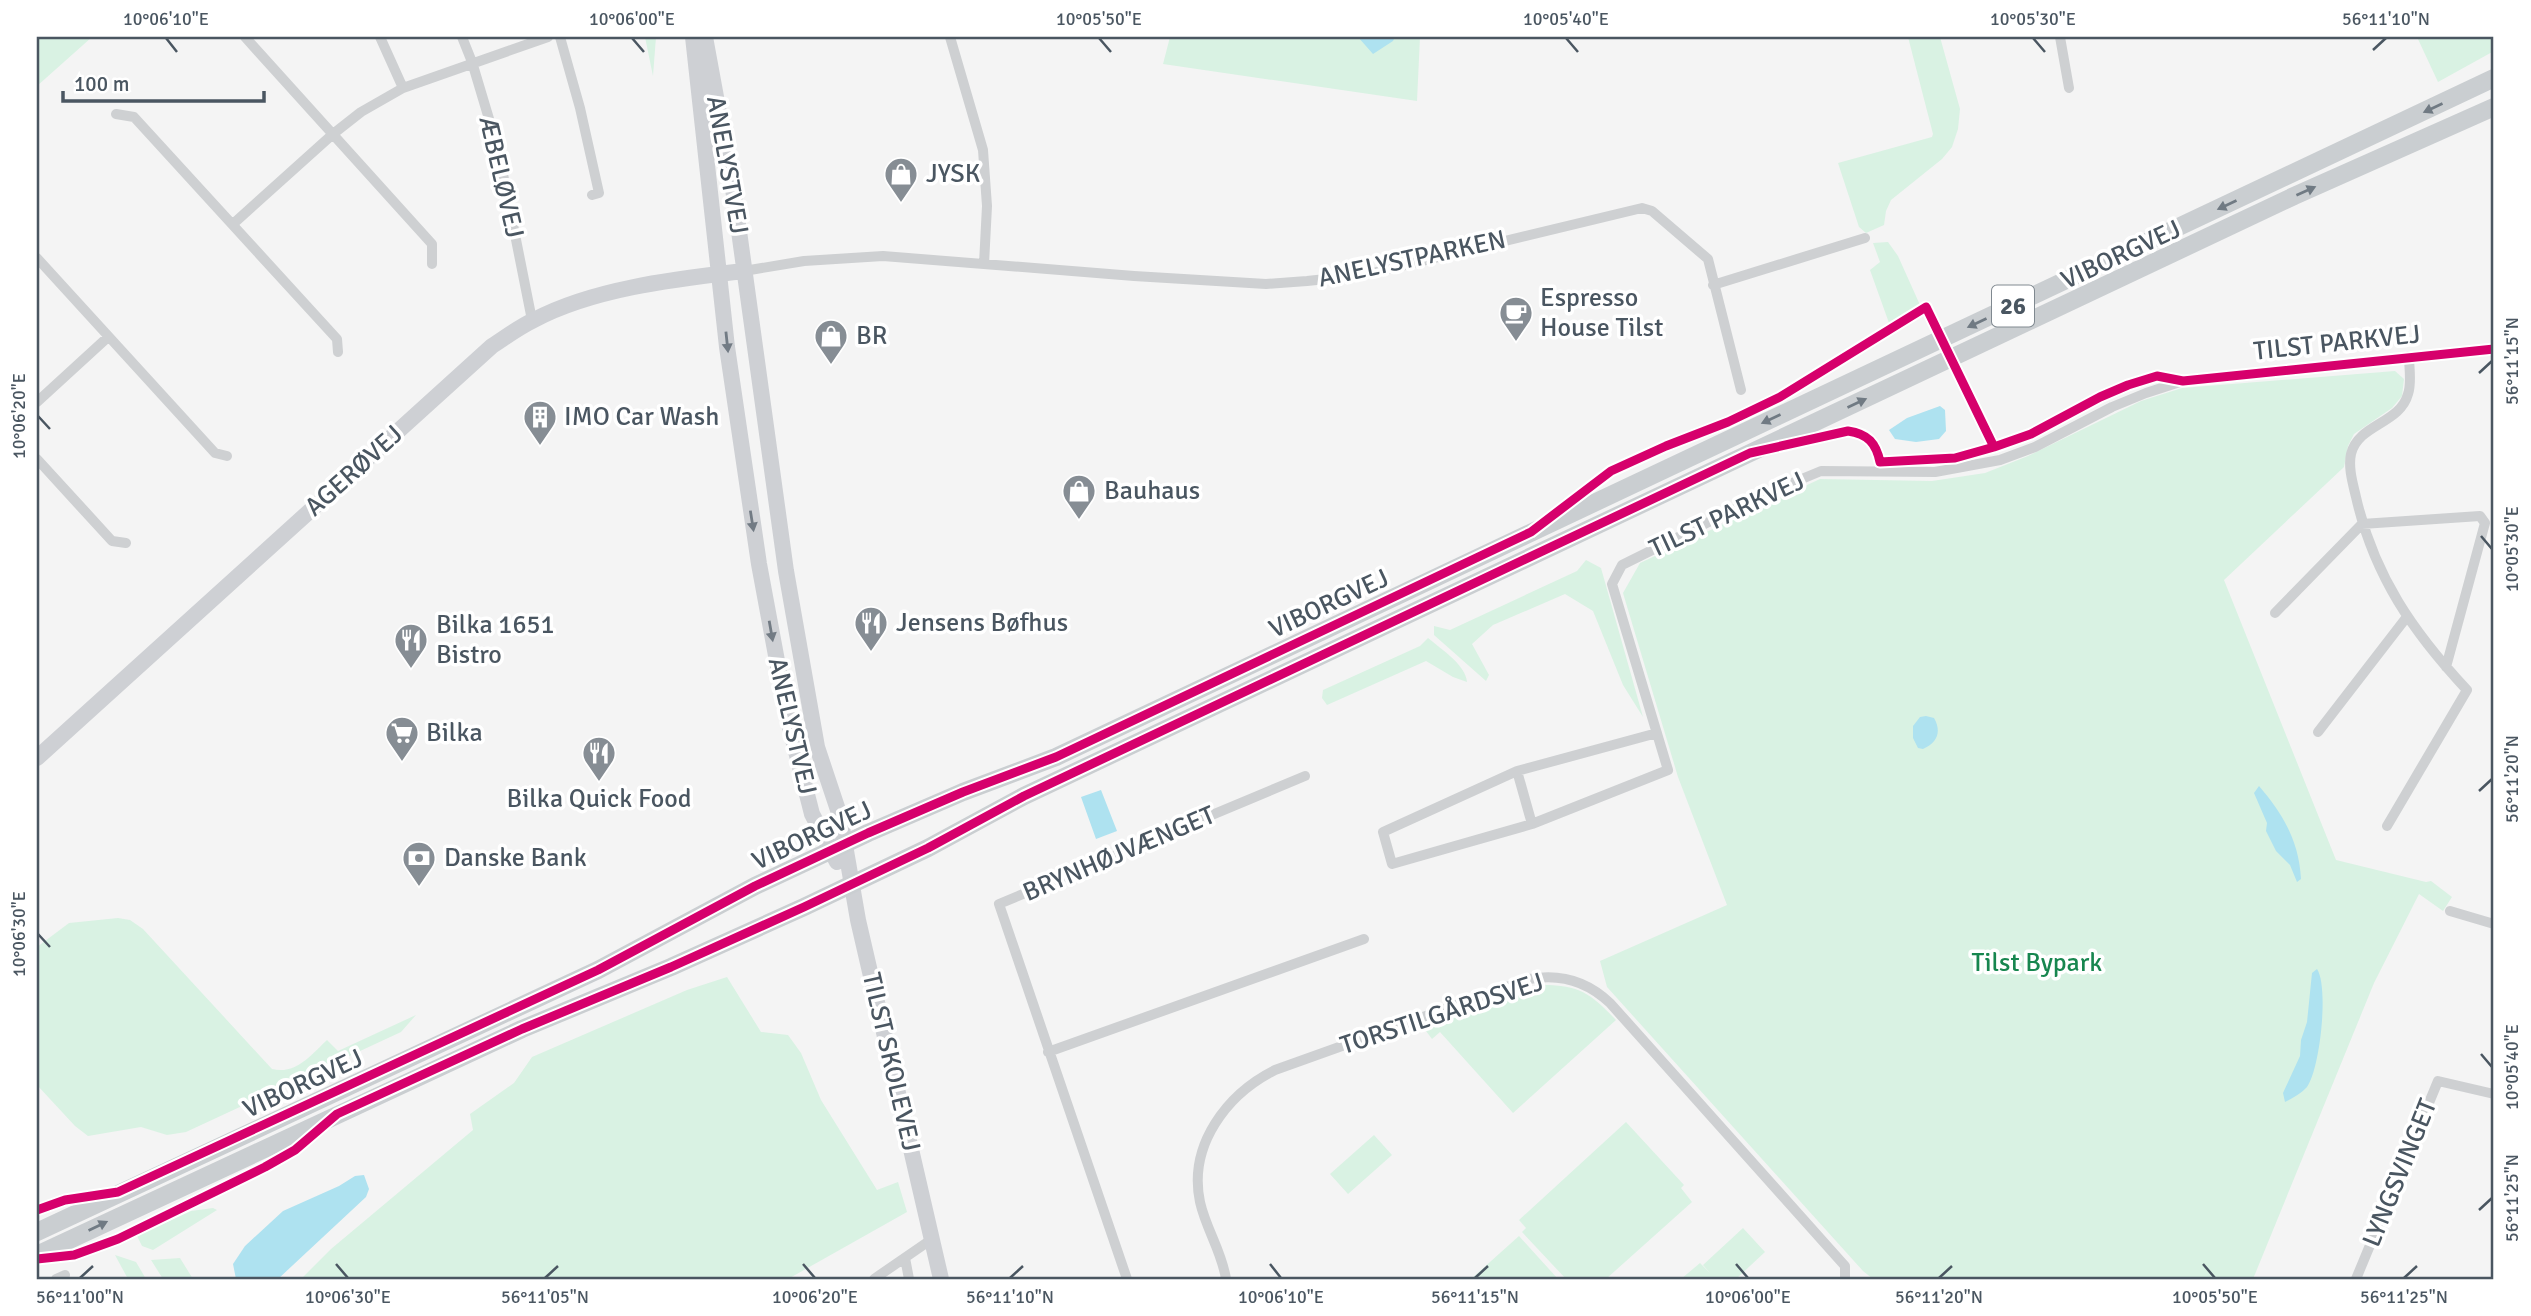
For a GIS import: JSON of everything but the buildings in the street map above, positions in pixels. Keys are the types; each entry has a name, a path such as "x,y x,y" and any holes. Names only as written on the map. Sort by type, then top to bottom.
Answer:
{"main road":[{"name":"VIBORGVEJ","path":"37,1232 598,970 755,886 963,792 1056,757 2494,78"},
{"name":"VIBORGVEJ","path":"37,1255 510,1034 671,967 850,885 928,848 1024,796 2282,202 2494,107"}],"street":[{"path":"245,37 432,244 432,264"},
{"path":"380,37 403,88"},
{"name":"ÆBELØVEJ","path":"462,37 498,149 532,320"},
{"path":"233,224 361,112 403,88 548,37"},
{"path":"560,37 580,108 599,193 592,195"},
{"name":"ANELYSTVEJ","path":"692,37 745,477 788,720 812,814 837,848 850,885"},
{"name":"ANELYSTVEJ","path":"705,37 734,195 786,571 817,747 840,816 837,848"},
{"path":"950,37 983,150 987,206 984,264"},
{"path":"2060,37 2069,88"},
{"path":"116,114 134,117 337,339 338,352"},
{"name":"ANELYSTPARKEN","path":"744,271 804,261 883,256 1134,276 1266,284 1307,282 1364,275 1642,208 1652,211 1708,259 1741,390"},
{"path":"1713,285 1866,238"},
{"path":"37,258 215,453 227,456"},
{"name":"AGERØVEJ","path":"37,758 492,346 532,320 580,302 614,293 744,271"},
{"path":"37,402 108,337"},
{"name":"TILST PARKVEJ","path":"1657,733 1517,771 1382,832 1392,864 1532,824 1668,770 1657,733 1612,584 1622,565 1763,495 1821,471 1935,472 2000,460 2035,447 2112,407 2183,381 2494,349"},
{"path":"2388,826 2467,690 2406,618 2384,577 2362,524 2351,475 2351,454 2360,436 2393,416 2404,404 2409,392 2409,356"},
{"path":"37,459 112,541 127,543"},
{"path":"2275,613 2362,524 2480,516 2486,523 2446,667"},
{"path":"2318,732 2406,618"},
{"path":"1517,771 1532,824"},
{"name":"BRYNHØJVÆNGET","path":"1127,1279 999,904 1306,776"},
{"name":"TILST SKOLEVEJ","path":"850,885 941,1279"},
{"path":"2450,911 2494,924"},
{"path":"1048,1052 1364,939"},
{"name":"TORSTILGÅRDSVEJ","path":"1226,1279 1223,1260 1205,1221 1199,1181 1207,1138 1220,1115 1237,1095 1258,1078 1275,1070 1529,979 1552,976 1590,986 1610,1003 1845,1266 1845,1279"},
{"name":"LYNGSVINGET","path":"2356,1279 2438,1081 2494,1094"},
{"path":"874,1279 932,1239"},
{"path":"905,1258 909,1279"}],"green space":[{"path":"37,37 92,37 37,86"},
{"path":"645,37 656,37 653,76"},
{"path":"1170,37 1420,37 1417,101 1163,64"},
{"path":"1908,37 1940,37 1960,109 1958,129 1952,147 1942,159 1891,200 1884,225 1866,233 1859,227 1838,163 1932,137 1933,134"},
{"path":"2417,37 2494,37 2494,51 2438,82"},
{"path":"1888,242 1898,256 1920,305 1889,323 1870,270 1880,262 1873,243"},
{"name":"Tilst Bypark","path":"2395,371 2404,379 2402,396 2392,408 2354,434 2348,446 2344,467 2224,580 2336,860 2431,881 2452,897 2443,911 2419,894 2374,983 2253,1279 1873,1279 1607,987 1600,961 1727,905 1678,777 1623,593 1640,563 1820,479 1932,481 1985,473 2028,456 2141,401 2182,388"},
{"path":"1586,560 1601,568 1643,717 1623,685 1593,611 1565,594 1493,625 1472,644 1489,675 1486,681 1434,635 1434,626 1450,630 1577,571"},
{"path":"1428,638 1458,664 1467,682 1426,661 1327,705 1322,698 1323,690 1420,646"},
{"path":"118,918 130,920 143,929 272,1069 281,1070 296,1066 327,1040 338,1051 416,1015 401,1032 186,1132 167,1135 141,1127 88,1136 75,1126 37,1085 37,947 69,923"},
{"path":"727,977 761,1032 788,1035 801,1053 821,1100 877,1190 898,1182 907,1212 788,1279 301,1279 331,1249 473,1130 470,1114 514,1083 532,1057 687,990"},
{"path":"1543,985 1576,989 1592,998 1616,1020 1513,1113 1440,1032 1432,1039 1426,1031 1426,1025 1523,989"},
{"path":"1626,1122 1684,1185 1681,1188 1692,1202 1606,1279 1566,1279 1522,1232 1526,1228 1519,1220"},
{"path":"1374,1135 1392,1155 1348,1194 1330,1174"},
{"path":"213,1208 217,1210 153,1250 142,1246 137,1236 191,1211"},
{"path":"1743,1228 1765,1252 1736,1279 1681,1279 1700,1263 1710,1273 1703,1265"},
{"path":"1519,1236 1558,1279 1471,1279"},
{"path":"115,1255 136,1262 146,1279 128,1279"},
{"path":"180,1258 193,1279 163,1279 151,1260"}],"water":[{"path":"1358,37 1395,37 1373,54"},
{"path":"1940,406 1945,410 1946,431 1939,439 1916,442 1895,439 1889,430 1907,418"},
{"path":"1920,717 1934,718 1938,732 1932,744 1923,749 1918,748 1913,738 1913,726"},
{"path":"2259,786 2282,818 2293,840 2300,865 2301,879 2297,882 2290,865 2276,851 2266,831 2267,823 2254,793"},
{"path":"1101,790 1117,831 1096,839 1081,797"},
{"path":"2317,969 2321,978 2323,1010 2316,1064 2307,1087 2285,1102 2283,1093 2300,1056 2312,973"},
{"path":"364,1175 369,1189 366,1197 278,1279 236,1279 233,1264 245,1246 283,1211 355,1176"}],"cycle path":[{"path":"37,1210 65,1200 118,1192 598,970 755,886 868,833 963,792 1056,757 1531,532 1611,471 1780,397 1926,307 1994,447"},
{"path":"37,1259 74,1255 118,1239 295,1150 337,1114 522,1029 671,967 804,907 928,848 1024,796 1750,453 1848,431 1861,434 1870,440 1880,462 1955,458 2031,434 2100,397 2157,376 2183,381 2494,349"}],"place":[{"name":"JYSK","path":"901,204"},
{"name":"Espresso House Tilst","path":"1516,343"},
{"name":"BR","path":"831,366"},
{"name":"IMO Car Wash","path":"540,447"},
{"name":"Bauhaus","path":"1079,521"},
{"name":"Jensens Bøfhus","path":"871,653"},
{"name":"Bilka 1651 Bistro","path":"411,670"},
{"name":"Bilka","path":"402,763"},
{"name":"Bilka Quick Food","path":"599,783"},
{"name":"Danske Bank","path":"419,888"}]}
